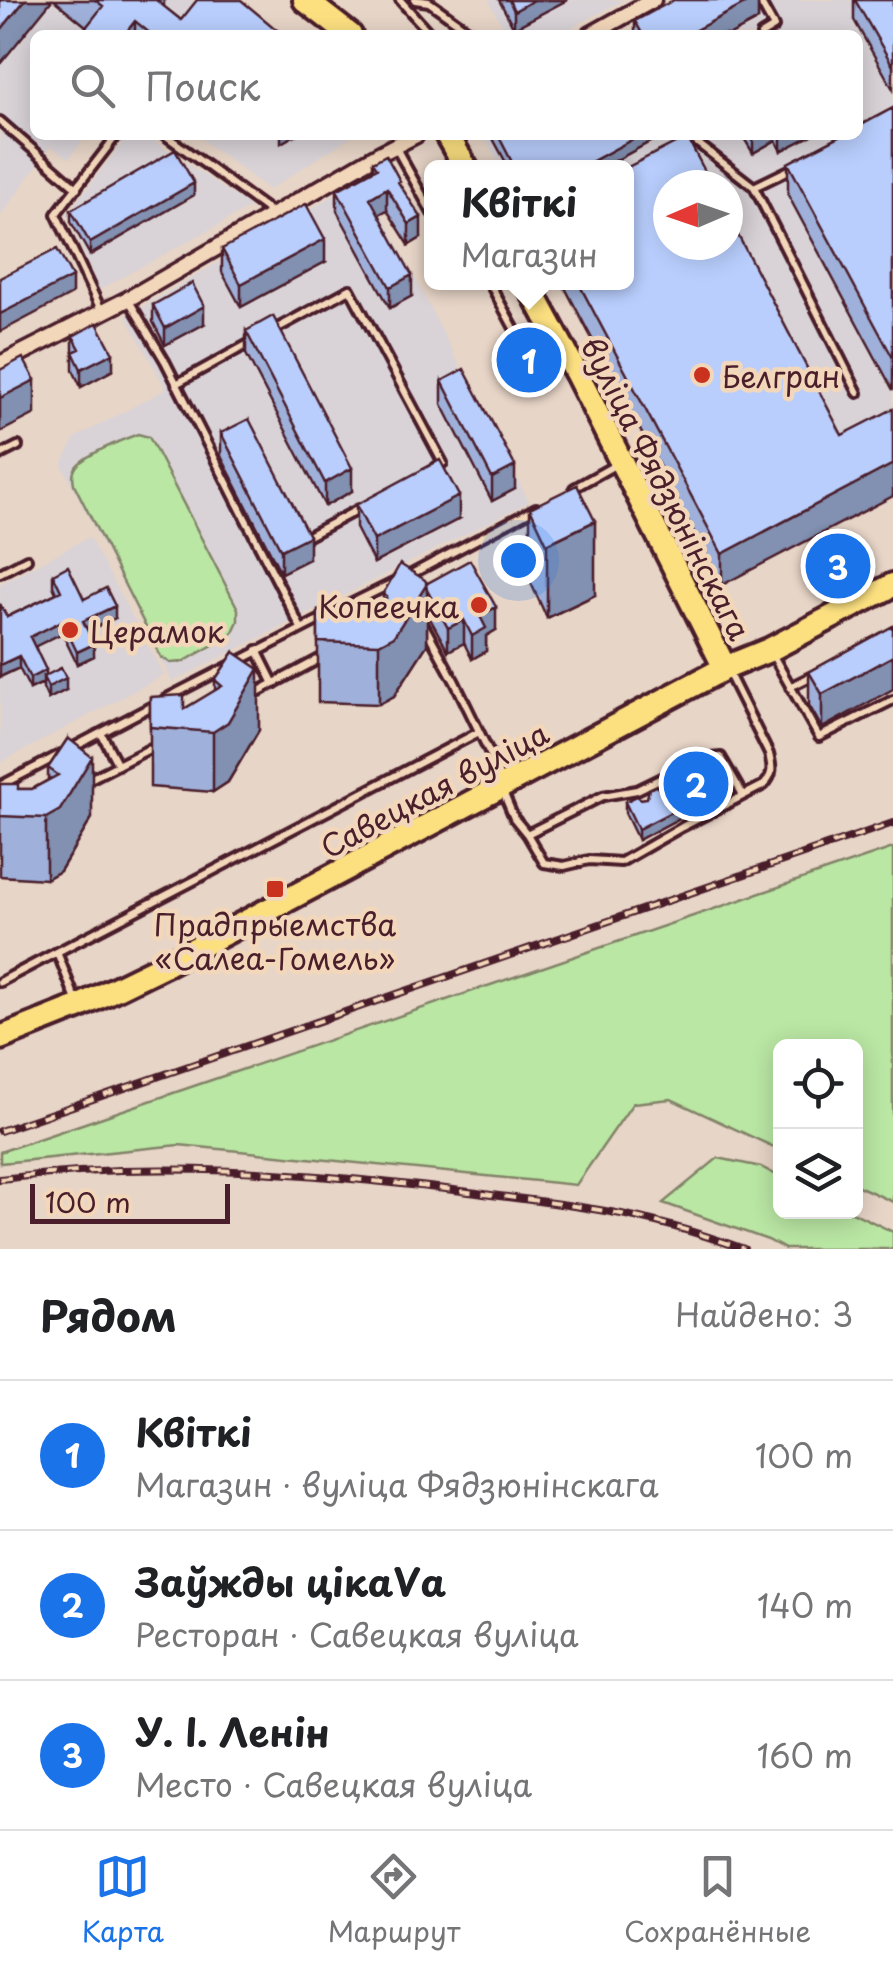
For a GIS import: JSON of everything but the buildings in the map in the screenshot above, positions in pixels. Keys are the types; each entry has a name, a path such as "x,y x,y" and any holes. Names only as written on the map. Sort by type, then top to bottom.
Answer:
{"main road":[{"path":"305,0 344,30"},
{"name":"вуліца Фядзюнінскага","path":"532,290 725,668"},
{"name":"Савецкая вуліца","path":"0,1038 78,1007 170,962 725,668 770,650 893,585"}],"street":[{"path":"599,30 653,0"},
{"path":"0,364 128,299 407,140"}],"lane":[{"path":"400,0 427,30"},
{"path":"415,0 429,2 468,30"},
{"path":"759,0 774,27 769,30"},
{"path":"0,121 76,188"},
{"path":"102,312 56,214 113,140"},
{"path":"172,140 274,214"},
{"path":"692,140 754,188 858,393"},
{"path":"395,147 424,199"},
{"path":"754,188 806,161"},
{"path":"176,384 350,289 443,464 427,472"},
{"path":"493,290 521,342 578,376"},
{"path":"128,299 301,628"},
{"path":"0,455 18,446"},
{"path":"558,496 621,462"},
{"path":"0,786 540,505"},
{"path":"308,536 361,508"},
{"path":"0,573 26,559"},
{"path":"422,623 496,766 514,818 544,863 564,866 589,860 622,862 680,823 744,795 771,777 769,754 725,668"},
{"path":"257,650 274,684"},
{"path":"770,650 820,738 893,700"},
{"path":"237,703 332,652"},
{"path":"790,687 824,670"},
{"path":"0,982 479,732"},
{"path":"101,733 118,766"},
{"path":"81,783 167,740"},
{"path":"528,834 603,796 637,790 700,759 722,757 744,795"},
{"path":"657,780 662,793"},
{"path":"637,790 643,803"},
{"path":"658,830 661,839"},
{"path":"57,952 78,1007"}],"shaded area":[{"path":"0,0 192,0 195,3 173,30 30,30 30,140 83,140 69,158 51,146 0,217"},
{"path":"488,0 624,0 567,30 505,30"},
{"path":"707,0 893,0 893,496 862,512 736,260 743,260 743,170 653,170 653,186 634,196 634,160 497,160 486,140 863,140 863,30 648,30"},
{"path":"124,140 152,140 251,207 99,290 67,214"},
{"path":"203,140 345,140 269,190"},
{"path":"364,178 529,502 172,682 62,465 75,438 166,389 126,316"},
{"name":"Церамок","path":"89,537 164,675 0,763 0,584"}],"green space":[{"path":"138,434 149,437 238,609 232,634 183,662 171,663 161,657 74,484 74,472 80,462"},
{"path":"893,848 893,1202 863,1188 863,1039 773,1039 773,1147 671,1099 633,1103 576,1185 179,1145 0,1163 0,1152"},
{"path":"718,1158 773,1173 773,1219 863,1217 893,1232 893,1249 785,1249 663,1203"}],"railway":[{"path":"0,1131 893,823"},
{"path":"0,1179 170,1169 341,1178 605,1211 675,1227 744,1249"}],"place":[{"name":"Квіткі","path":"529,360"},
{"name":"Белгран","path":"702,375"},
{"name":"У. І. Ленін","path":"838,566"},
{"name":"Копеечка","path":"479,605"},
{"name":"Церамок","path":"70,630"},
{"name":"Заўжды цікаVа","path":"696,784"},
{"name":"Прадпрыемства «Салеа-Гомель»","path":"275,889"}]}
